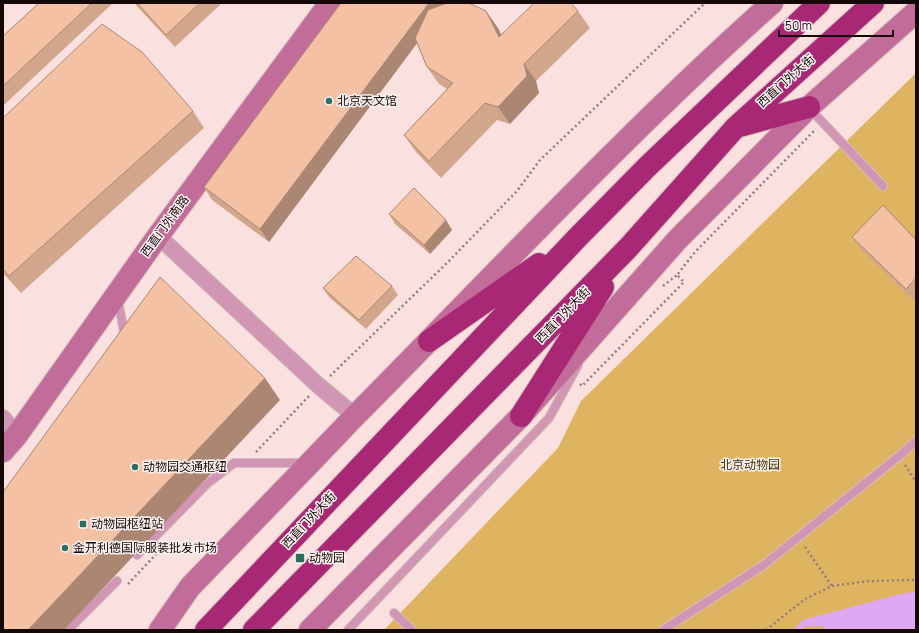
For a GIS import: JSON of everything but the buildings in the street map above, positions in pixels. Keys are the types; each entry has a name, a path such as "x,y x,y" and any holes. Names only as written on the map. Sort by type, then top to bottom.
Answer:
{"highway":[{"name":"西直门外大街","path":"206,630 647,166 820,3"},
{"name":"西直门外大街","path":"254,630 628,248 735,128 873,3"},
{"path":"735,128 816,114"},
{"path":"429,341 578,237"},
{"path":"522,416 628,248"}],"street":[{"name":"西直门外南路","path":"3,451 17,434 116,293 330,3"},
{"path":"148,630 355,416 647,119 727,43 772,3"},
{"path":"310,630 522,416 678,239 816,114 916,12"},
{"path":"158,236 319,386 355,416"},
{"path":"3,418 17,434"},
{"path":"160,630 190,587"}],"lane":[{"path":"816,114 883,186"},
{"path":"116,293 126,346"},
{"path":"348,630 549,418 581,359 591,337"},
{"path":"663,630 765,564 900,456 916,441"},
{"path":"137,555 208,482 234,463 310,463"},
{"path":"68,630 117,581"},
{"path":"394,613 412,630"}],"path":[{"path":"447,263 517,191 540,160 705,3"},
{"path":"576,380 582,386 684,282 677,275 695,252 784,164 816,114"},
{"path":"900,456 916,482"},
{"path":"799,537 832,586"},
{"path":"126,586 163,547"},
{"path":"766,630 805,599 832,586 869,581 916,580"}],"green space":[{"name":"北京动物园","path":"916,73 916,630 384,630 558,448 581,401"}],"shaded area":[{"path":"916,591 916,630 827,630 823,626 804,627 800,630 793,630 803,620"}],"place":[{"name":"北京天文馆","path":"329,101"},
{"name":"动物园交通枢纽","path":"135,467"},
{"name":"动物园枢纽站","path":"83,524"},
{"name":"金开利德国际服装批发市场","path":"65,548"},
{"name":"动物园","path":"300,558"}]}
